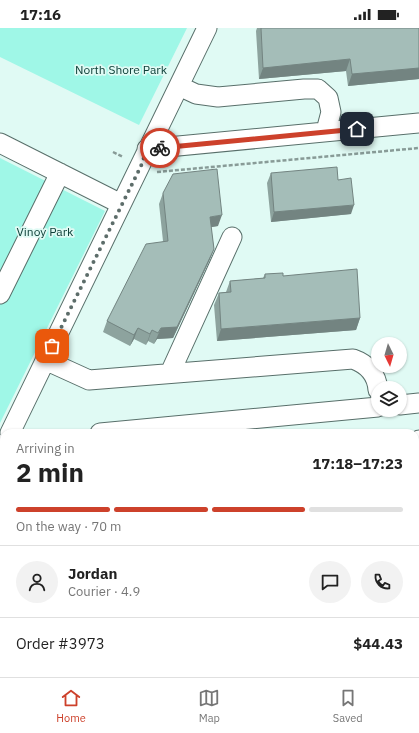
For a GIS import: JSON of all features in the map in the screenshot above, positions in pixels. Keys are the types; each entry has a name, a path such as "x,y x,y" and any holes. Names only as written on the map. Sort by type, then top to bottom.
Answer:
{"street":[{"path":"12,429 207,28"},
{"path":"179,86 196,94 218,97 304,89 318,90 328,98 331,112 326,131"},
{"path":"144,157 326,131 419,123"},
{"path":"0,143 122,204"},
{"path":"0,294 60,173"},
{"path":"170,373 232,237"},
{"path":"45,360 89,380 353,359 363,362 374,374 376,381"},
{"path":"407,404 419,403"},
{"path":"143,429 371,408"}],"path":[{"path":"113,152 144,157 155,172 419,148"}],"green space":[{"name":"North Shore Park","path":"0,28 187,28 139,125 0,57"},
{"name":"Vinoy Park","path":"0,158 105,211 0,423"}],"building":[{"path":"261,28 419,28 419,68 352,74 350,59 263,68"},
{"path":"337,167 338,180 351,178 354,205 274,212 271,173"},
{"path":"217,169 222,215 210,217 214,249 177,327 161,328 158,333 152,330 150,334 138,328 134,335 107,321 146,244 168,241 163,193 173,174"},
{"path":"357,269 360,318 221,329 219,293 231,292 230,281 265,278 265,274 283,273 283,276"}],"way so far":[{"path":"52,346 141,166 147,149 160,148"}],"route":[{"path":"160,148 357,129"}]}
